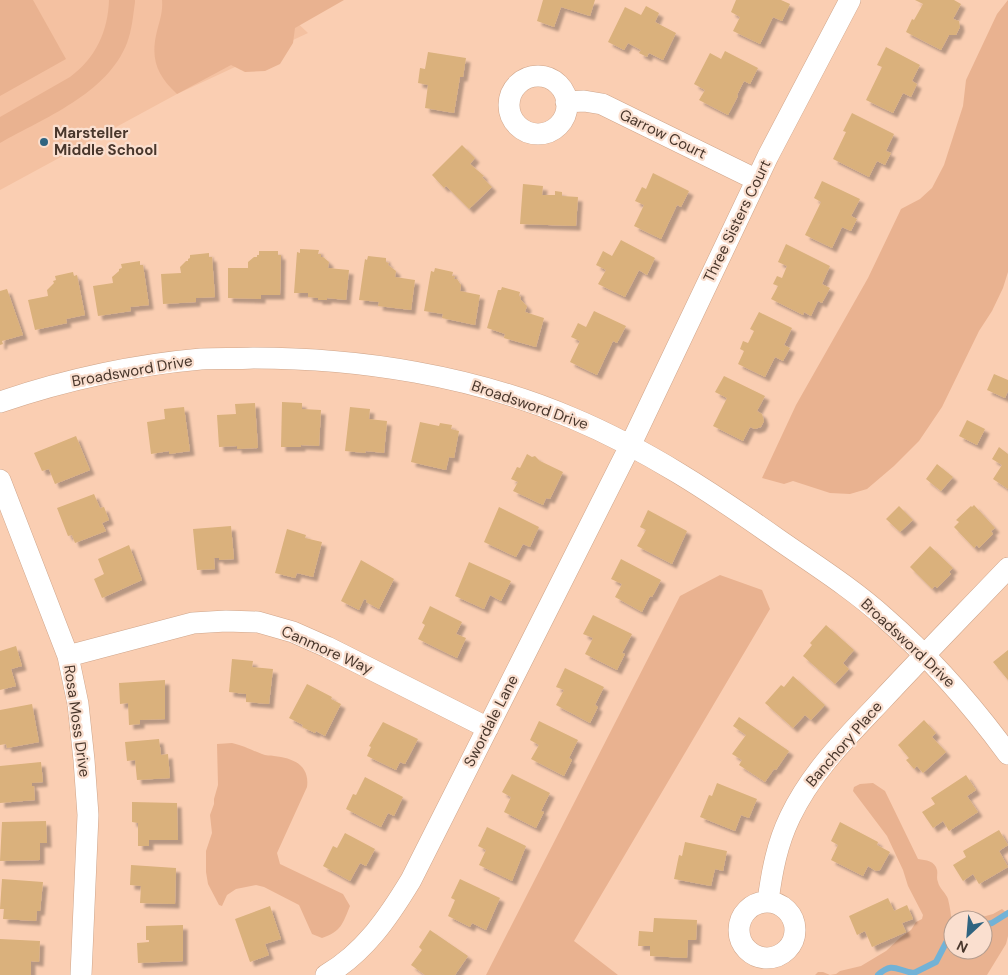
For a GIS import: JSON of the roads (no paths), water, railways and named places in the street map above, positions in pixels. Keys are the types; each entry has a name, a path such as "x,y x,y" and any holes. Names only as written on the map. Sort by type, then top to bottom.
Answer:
{"street":[{"name":"Three Sisters Court","path":"630,446 757,180 850,0"},
{"name":"Garrow Court","path":"566,102 584,101 602,104 757,180"},
{"name":"Broadsword Drive","path":"0,402 72,381 136,367 204,359 282,358 346,362 448,378 572,417 674,470 732,507 848,588 885,618 957,689 1008,754"},
{"name":"Swordale Lane","path":"326,975 358,952 393,910 411,880 630,446"},
{"name":"Rosa Moss Drive","path":"0,480 68,656 78,704 88,815 81,975"},
{"name":"Banchory Place","path":"768,901 775,857 781,837 803,792 820,768 838,746 1008,568"},
{"name":"Canmore Way","path":"68,656 194,623 226,620 258,622 293,632 327,647 488,728"}],"waterway":[{"path":"993,922 1008,913"},
{"path":"878,975 888,968 914,973 936,962 943,949"}],"place":[{"name":"Marsteller Middle School","path":"44,142"}]}
